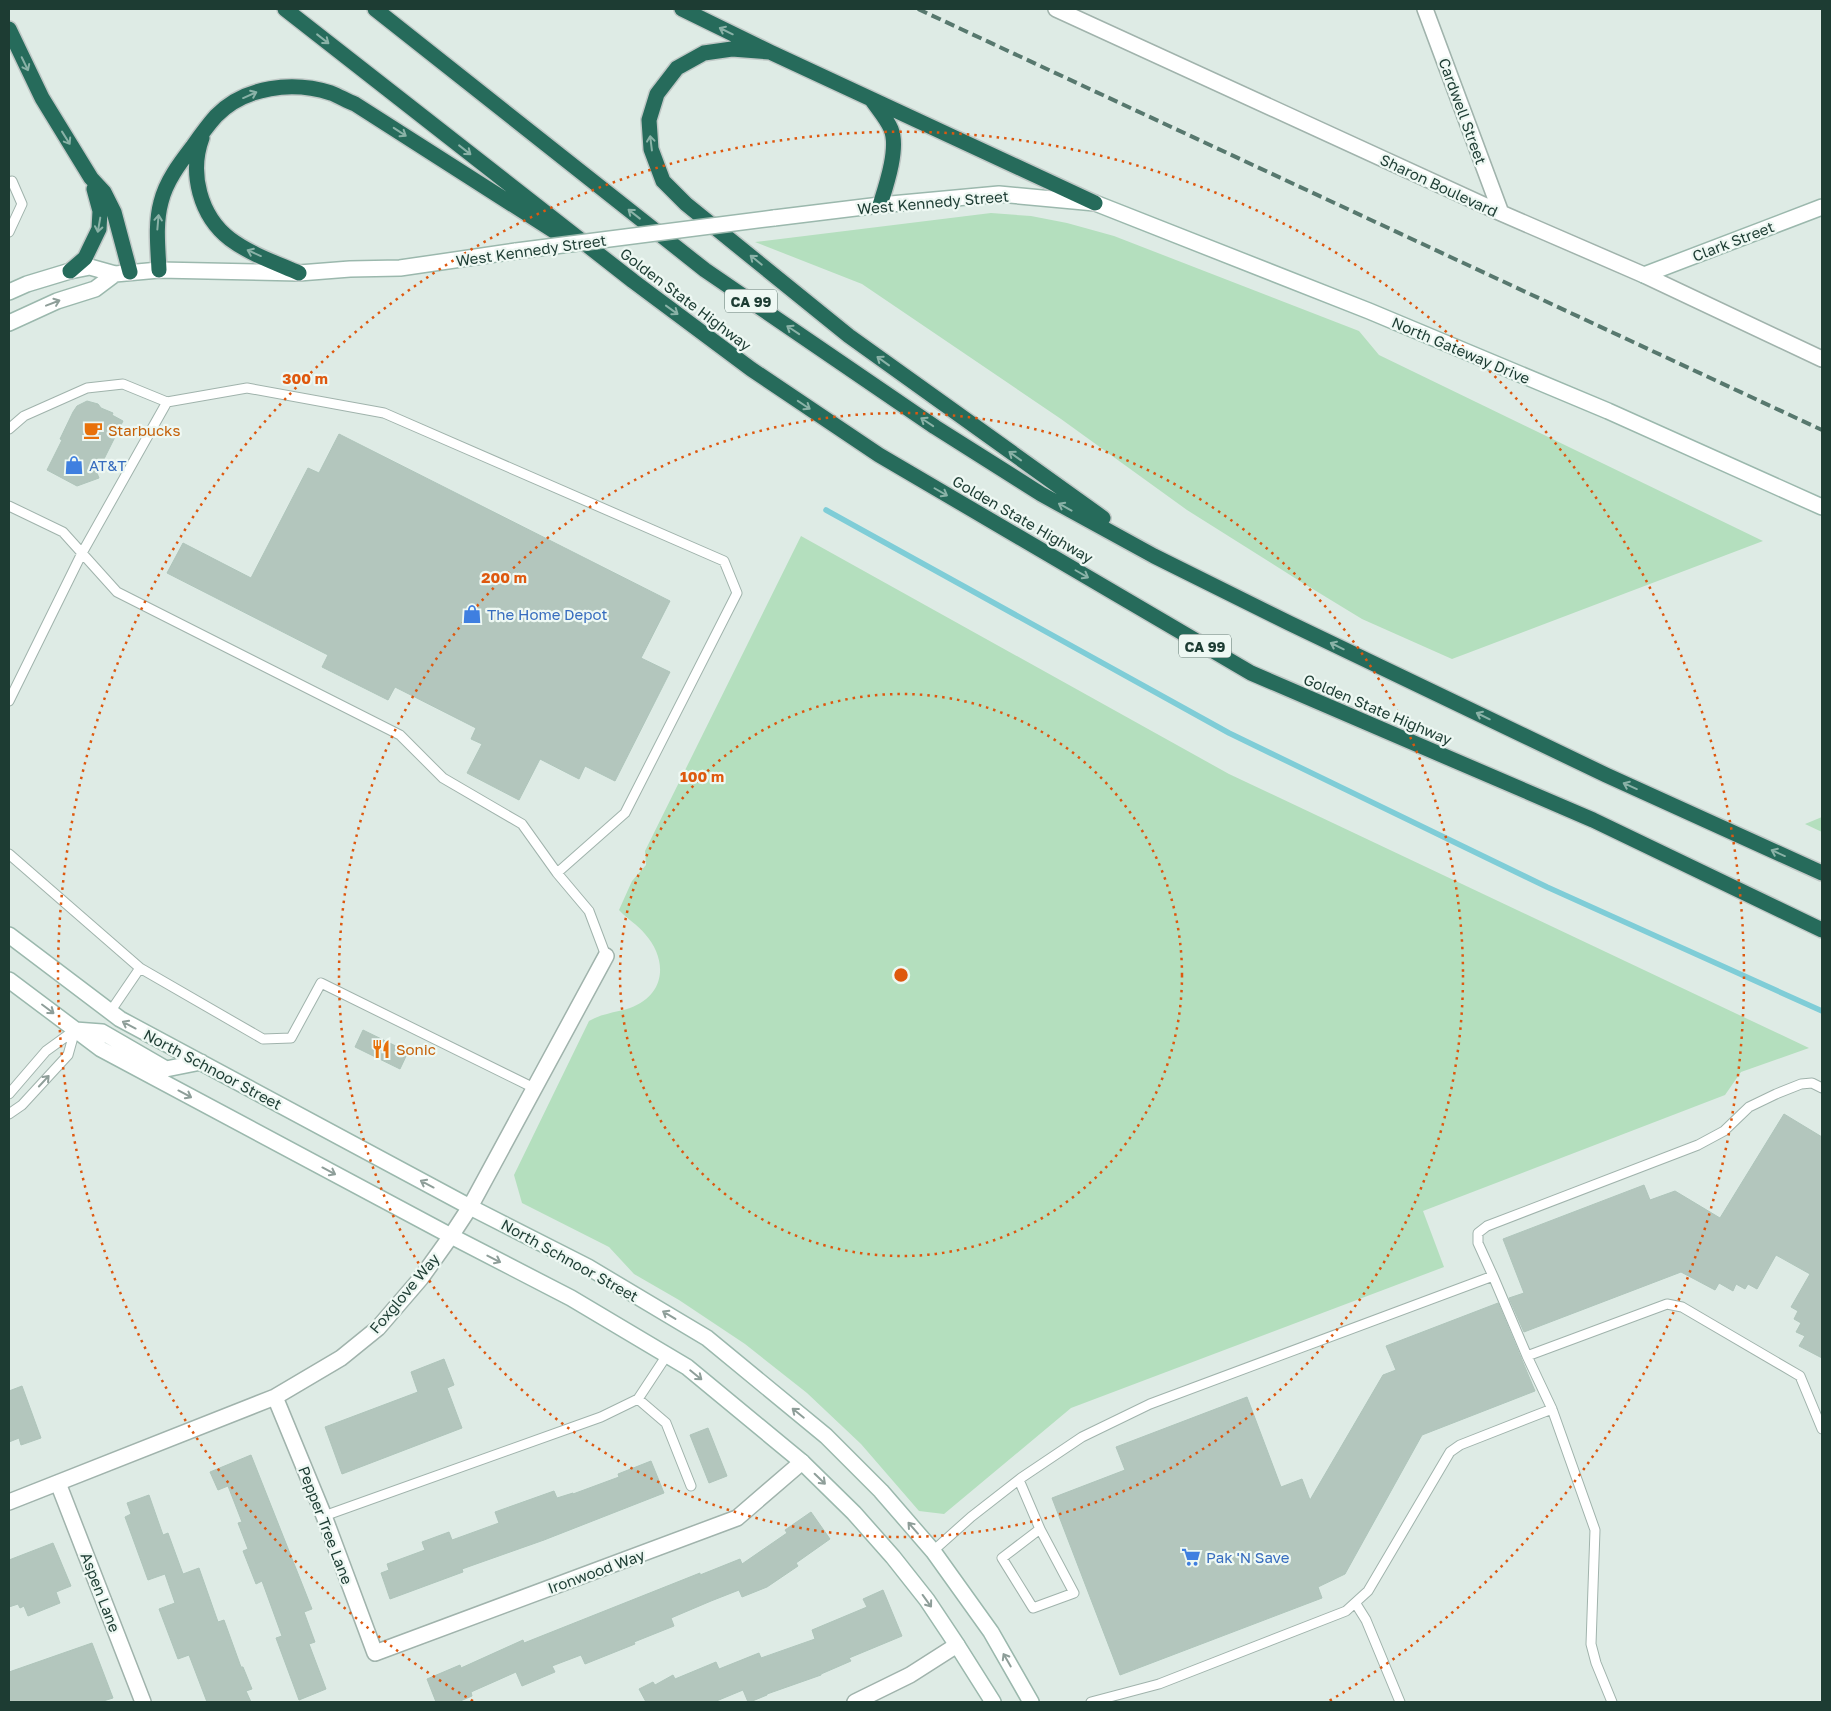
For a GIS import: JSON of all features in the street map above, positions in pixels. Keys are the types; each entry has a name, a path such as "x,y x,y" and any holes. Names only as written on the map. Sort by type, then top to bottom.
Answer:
{"highway":[{"name":"Golden State Highway","path":"285,9 633,281 751,369 879,455 1251,673 1593,820 1822,930"},
{"name":"Golden State Highway","path":"375,9 705,270 943,432 1041,494 1154,556 1298,628 1606,775 1822,873"},
{"path":"682,9 770,52 1095,203"},
{"path":"9,29 42,98 91,178 104,192 114,212 122,273"},
{"path":"770,52 732,49 704,53 677,68 656,94 649,120 651,149 663,181 686,204 849,336 1154,556"},
{"path":"159,270 157,224 161,202 167,185 179,164 217,115 234,102 256,92 280,87 330,93 355,104 633,281"},
{"path":"871,98 892,130 893,152 888,184 880,205"},
{"path":"204,131 197,150 197,183 203,205 215,223 229,239 248,250 299,273"},
{"path":"70,271 85,258 99,229 100,210 91,178"}],"street":[{"name":"Sharon Boulevard","path":"1056,9 1500,213 1644,275 1822,359"},
{"name":"Cardwell Street","path":"1425,9 1500,213"},
{"name":"West Kennedy Street","path":"9,292 27,284 90,267 122,273 159,270 299,273 400,268 516,251 880,205 999,194 1095,203"},
{"name":"North Gateway Drive","path":"1095,203 1369,311 1608,411 1822,507"},
{"name":"Clark Street","path":"1644,275 1822,207"},
{"path":"9,323 57,301 95,289 122,273"},
{"name":"North Schnoor Street","path":"9,935 120,1019 470,1207 588,1267 707,1338 826,1436 881,1491 933,1551 991,1632 1031,1702"},
{"name":"Foxglove Way","path":"9,1502 275,1397 341,1358 378,1328 421,1278 470,1207 606,956"},
{"path":"9,980 101,1049 571,1298 687,1367 802,1462 854,1513 893,1557 927,1600 992,1702"},
{"path":"75,1030 102,1032 166,1068 201,1062"},
{"name":"Pepper Tree Lane","path":"275,1397 324,1516 375,1653"},
{"name":"Ironwood Way","path":"375,1653 737,1518 802,1462"},
{"name":"Aspen Lane","path":"58,1483 143,1702"},
{"path":"855,1702 910,1675 957,1645"}],"lane":[{"path":"9,182 12,181 22,204 9,232"},
{"path":"9,429 24,416 87,388 123,384 167,402 246,388 384,413 724,561 737,593 625,813 557,873"},
{"path":"9,702 82,553 167,402"},
{"path":"9,506 63,532 117,592 400,735 442,778 522,824 557,873 589,910 606,956"},
{"path":"9,854 140,968 264,1039 291,1038 321,982 534,1088"},
{"path":"110,1012 140,968"},
{"path":"9,1094 46,1051 75,1030"},
{"path":"9,1114 22,1105 68,1055 75,1030"},
{"path":"1612,1702 1596,1663 1591,1644 1595,1530 1552,1409 1478,1243 1478,1233 1487,1226 1698,1145 1724,1131 1749,1107 1776,1094 1801,1084 1812,1083 1822,1088"},
{"path":"933,1551 970,1517 1019,1480 1082,1437 1150,1404 1493,1276"},
{"path":"1527,1356 1667,1304 1682,1307 1800,1376 1822,1429"},
{"path":"324,1516 601,1417 638,1399 667,1355"},
{"path":"638,1399 666,1423 691,1486"},
{"path":"1090,1702 1159,1684 1346,1611 1356,1604 1368,1591 1450,1452 1460,1445 1552,1409"},
{"path":"1019,1480 1040,1529 1074,1593 1033,1608 1002,1558 1040,1529"},
{"path":"1356,1604 1366,1620 1400,1702"}],"green space":[{"path":"991,213 1031,216 1067,223 1114,236 1359,331 1379,355 1763,541 1452,659 1362,619 1187,510 1061,419 862,284 755,242"},
{"path":"801,536 1229,774 1809,1048 1741,1072 1725,1095 1423,1211 1444,1267 1071,1408 944,1514 919,1511 861,1444 807,1393 745,1344 679,1300 634,1274 609,1247 522,1203 514,1175 589,1021 602,1015 627,1009 642,1002 651,995 657,986 660,976 660,965 652,944 642,931 619,910 632,881 646,865 645,851"},
{"path":"1822,817 1822,832 1805,824"}],"building":[{"path":"87,401 98,404 101,408 113,413 112,415 123,421 97,473 99,478 77,486 47,470 73,412 77,406"},
{"name":"The Home Depot","path":"339,434 670,601 641,658 670,672 615,781 585,766 579,779 540,759 519,800 467,773 482,744 471,739 476,728 395,687 388,700 322,667 328,655 167,573 183,543 251,578 308,468 319,473"},
{"name":"Sonic","path":"363,1030 408,1052 400,1069 355,1047"},
{"path":"1784,1114 1822,1137 1822,1358 1799,1346 1805,1336 1796,1332 1801,1323 1794,1319 1798,1311 1791,1307 1810,1274 1776,1255 1757,1289 1748,1284 1745,1289 1736,1284 1733,1291 1719,1283 1715,1290 1681,1272 1524,1332 1509,1298 1524,1293 1503,1239 1644,1185 1650,1200 1675,1191 1720,1218"},
{"name":"Pak 'N Save","path":"1498,1303 1535,1391 1422,1435 1345,1574 1318,1587 1322,1598 1120,1675 1052,1498 1125,1470 1116,1447 1247,1397 1281,1487 1302,1479 1310,1500 1383,1375 1396,1370 1386,1346"},
{"path":"444,1359 454,1385 447,1388 462,1428 342,1474 325,1427 418,1392 411,1372"},
{"path":"22,1386 41,1438 21,1445 19,1438 9,1442 9,1391"},
{"path":"708,1428 727,1476 709,1483 690,1435"},
{"path":"251,1455 312,1609 304,1612 315,1642 309,1644 326,1689 299,1700 276,1638 282,1636 262,1581 256,1584 243,1551 248,1549 238,1523 242,1522 228,1486 218,1490 210,1472"},
{"path":"651,1461 664,1493 544,1540 462,1569 463,1572 390,1599 381,1573 389,1570 387,1564 425,1550 422,1542 449,1532 452,1540 499,1523 495,1512 554,1491 557,1498 573,1494 619,1477 618,1474"},
{"path":"149,1495 163,1535 168,1533 183,1574 199,1568 218,1622 224,1620 241,1667 243,1667 252,1689 246,1691 251,1702 207,1702 189,1655 178,1659 159,1609 175,1603 165,1574 148,1580 125,1517 131,1514 127,1503"},
{"path":"811,1512 830,1539 796,1563 798,1566 767,1587 742,1597 739,1590 711,1601 671,1618 674,1626 634,1642 635,1644 585,1664 581,1655 552,1666 555,1672 522,1686 516,1672 471,1692 472,1696 458,1702 436,1702 427,1679 460,1665 461,1668 523,1640 524,1643 700,1573 700,1575 740,1559 742,1564 787,1533 785,1530"},
{"path":"53,1543 71,1586 56,1592 60,1603 28,1616 24,1606 20,1608 18,1604 9,1607 9,1560"},
{"path":"883,1590 902,1636 849,1658 851,1661 821,1675 750,1702 748,1702 743,1690 714,1702 646,1702 639,1689 653,1682 655,1685 673,1675 675,1679 716,1662 719,1669 759,1653 761,1658 815,1639 812,1630 867,1607 863,1599"},
{"path":"92,1643 113,1698 100,1702 9,1702 9,1672"}],"waterway":[{"path":"826,510 1229,733 1547,887 1822,1011"}],"railway":[{"path":"918,9 1822,430"}],"place":[{"name":"Starbucks","path":"93,430"},
{"name":"AT&T","path":"74,465"},
{"name":"The Home Depot","path":"472,614"},
{"name":"Sonic","path":"381,1049"},
{"name":"Pak 'N Save","path":"1191,1557"}]}
